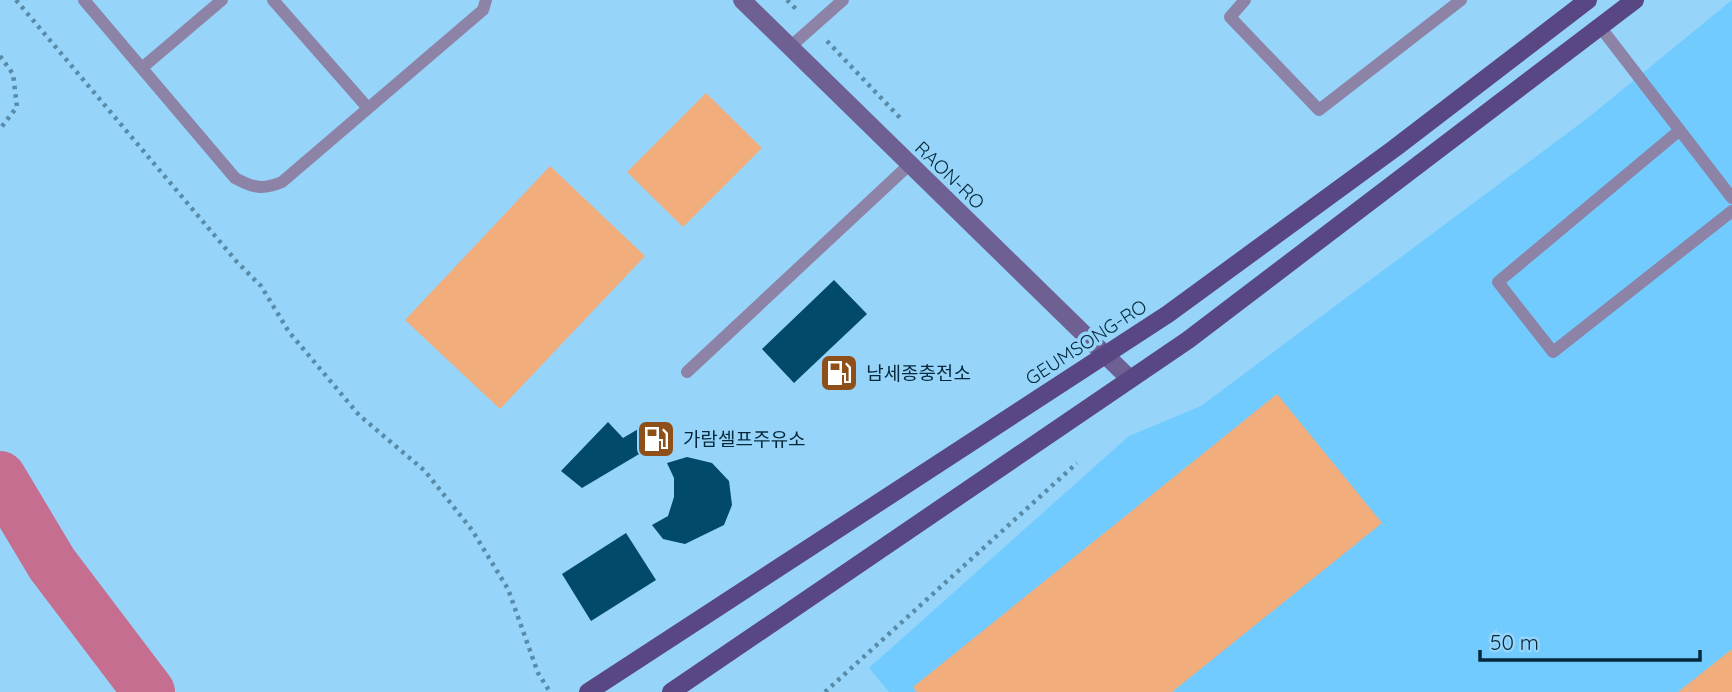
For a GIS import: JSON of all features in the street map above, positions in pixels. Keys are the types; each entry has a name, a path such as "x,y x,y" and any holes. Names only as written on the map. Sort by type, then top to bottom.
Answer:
{"main road":[{"name":"RAON-RO","path":"742,0 1130,379"},
{"name":"GEUMSONG-RO","path":"588,692 1168,314 1384,156 1588,0"},
{"path":"671,692 1188,340 1635,0"}],"lane":[{"path":"84,0 235,178 251,187 267,188 282,182 483,10 486,0"},
{"path":"143,67 222,0"},
{"path":"273,0 368,107"},
{"path":"790,47 843,0"},
{"path":"1245,0 1230,17 1319,110 1461,0"},
{"path":"1601,28 1732,198"},
{"path":"1680,130 1498,282 1553,352 1732,211"},
{"path":"687,372 909,164"}],"path":[{"path":"16,0 261,286 289,332 359,415 425,471 471,530 508,589 538,673 550,692"},
{"path":"0,56 13,75 17,107 0,129"},
{"path":"825,692 1077,463"}],"shaded area":[{"path":"1732,0 1732,692 889,692 869,668 1129,436 1201,406 1589,117"},
{"path":"706,93 762,148 683,227 627,172"},
{"path":"550,166 645,256 500,409 405,320"},
{"path":"1277,394 1382,523 1172,692 917,692 913,687"},
{"path":"1732,649 1732,692 1678,692"}],"building":[{"path":"834,280 867,314 794,383 762,349"},
{"path":"608,422 623,438 645,425 656,444 582,488 561,471"},
{"path":"687,457 712,463 729,481 732,505 724,525 685,544 663,539 652,525 668,516 674,497 674,478 667,463"},
{"path":"626,533 656,580 591,621 562,574"}],"waterway":[{"path":"0,477 52,564 149,692"}],"place":[{"name":"남세종충전소","path":"839,373"},
{"name":"가람셀프주유소","path":"656,439"}]}
